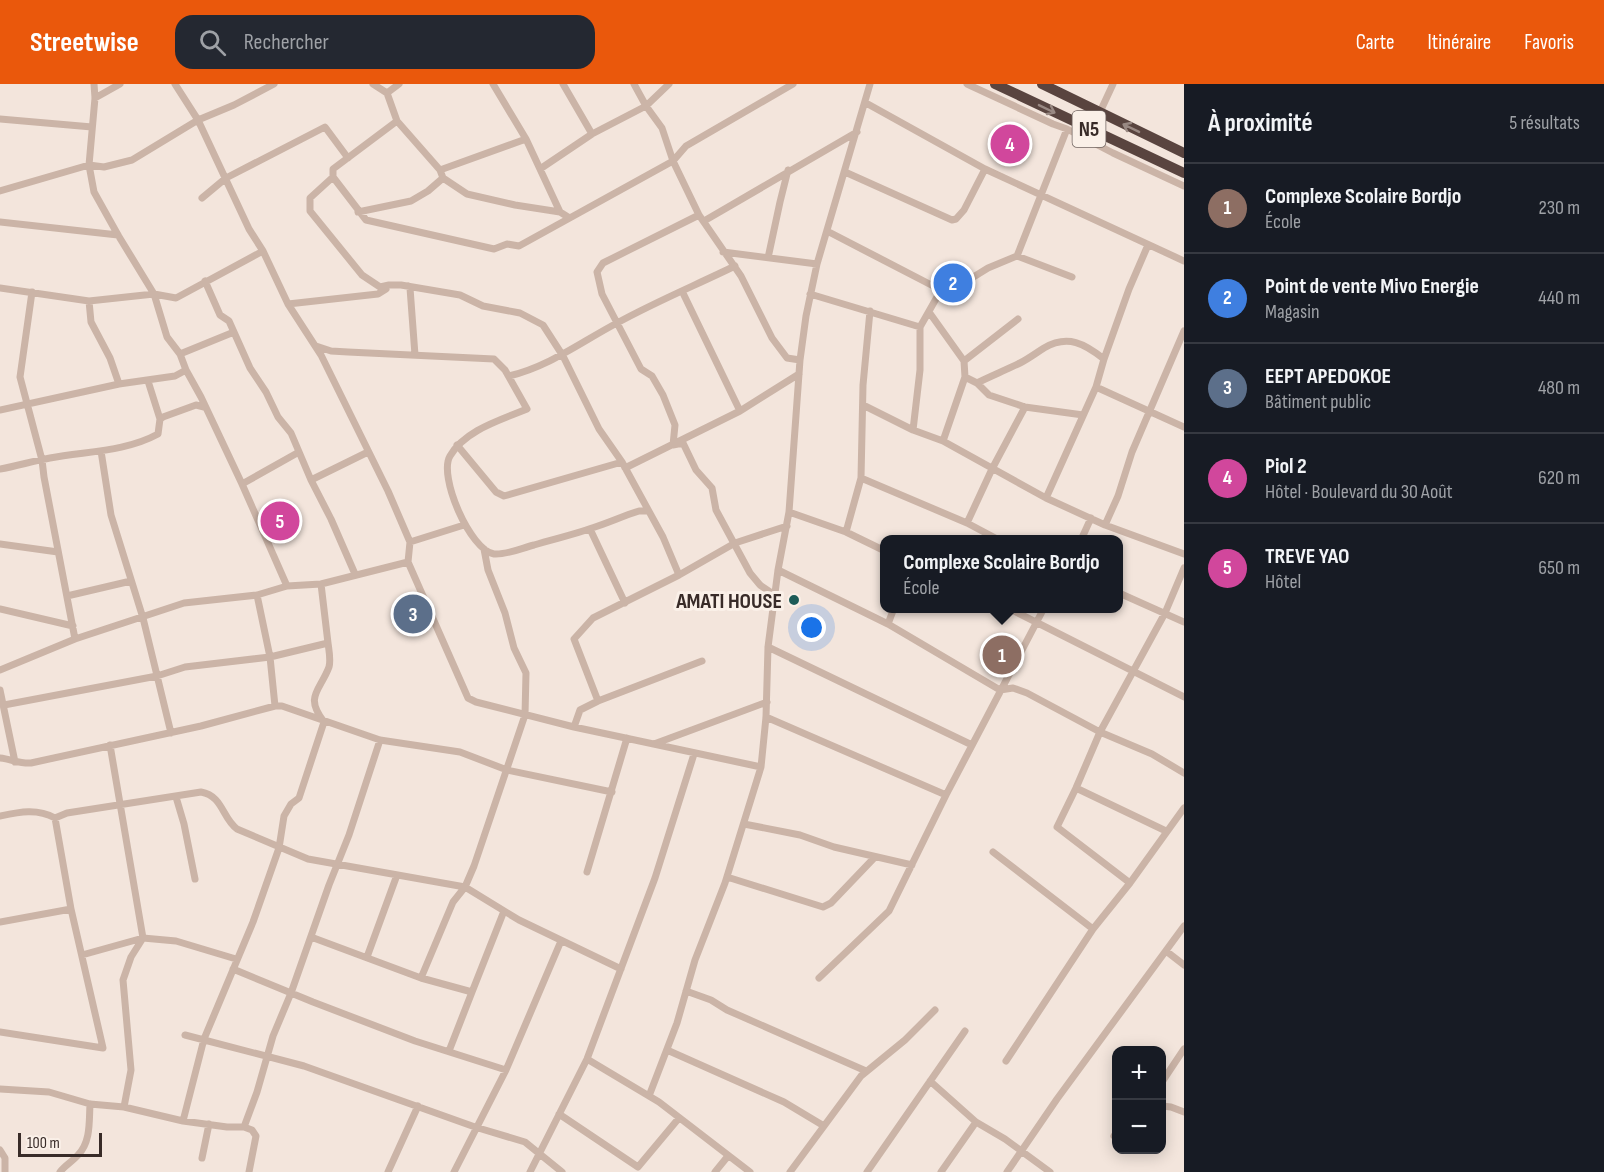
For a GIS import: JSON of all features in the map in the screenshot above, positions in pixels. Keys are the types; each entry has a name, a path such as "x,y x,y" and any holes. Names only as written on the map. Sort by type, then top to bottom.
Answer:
{"highway":[{"name":"N5","path":"995,84 1184,173"},
{"name":"N5","path":"1042,84 1184,153"}],"street":[{"path":"94,84 95,98 89,165 94,192 154,294 167,337 180,354 201,397 287,586"},
{"path":"95,98 120,84"},
{"path":"175,84 198,120 249,229 263,251 288,304 321,355 388,491 410,542 408,562 468,698 574,727 761,767"},
{"path":"372,84 387,93 397,121 440,170 443,178 467,194 560,213 568,217"},
{"path":"387,93 399,84"},
{"path":"493,84 526,139 560,213"},
{"path":"563,84 592,134"},
{"path":"634,84 662,128 673,161 702,218 723,252 735,266 760,317 778,347 787,357 800,360"},
{"path":"540,169 592,134 646,106 669,84"},
{"path":"397,121 333,170 333,177 358,212 366,220 494,249 507,244 519,246 530,238 561,224 568,217 673,161 686,146 793,84"},
{"path":"650,1096 668,1050 695,960 727,877 761,767 767,702 768,647 778,570 789,512 800,360 810,294 870,84"},
{"path":"967,84 1067,129 1184,186"},
{"path":"1100,112 1113,84"},
{"path":"0,191 89,165 104,167 132,160 198,120 272,85"},
{"path":"866,103 985,169 1184,261"},
{"path":"0,119 92,127"},
{"path":"202,198 226,178 325,127 348,158"},
{"path":"1017,256 1067,129"},
{"path":"673,445 675,425 663,394 652,376 641,369 616,323 599,284 597,272 600,265 702,218 813,159 858,132"},
{"path":"440,170 526,139"},
{"path":"845,172 952,220 964,210 985,169"},
{"path":"768,258 788,171"},
{"path":"288,304 378,294 386,288 362,275 310,211 310,198 333,177"},
{"path":"358,212 411,201 428,191 443,178"},
{"path":"0,222 118,235"},
{"path":"828,231 941,290 954,289 988,268 1017,256 1072,277"},
{"path":"1046,498 1096,387 1129,290 1148,244"},
{"path":"0,288 88,301 154,294 176,297 263,251"},
{"path":"723,252 817,264"},
{"path":"509,376 563,356 616,323 735,266"},
{"path":"206,281 220,315 229,321 250,368 266,392 278,417 291,433 355,574"},
{"path":"381,287 408,286 460,295 483,306 520,313 543,325 563,356 594,421 624,465 663,537 679,575"},
{"path":"408,286 415,355"},
{"path":"913,430 920,370 920,327 941,290"},
{"path":"682,291 740,411"},
{"path":"32,292 20,377 42,460 75,639"},
{"path":"810,294 920,327"},
{"path":"88,301 91,322 110,358 119,384"},
{"path":"846,532 861,478 864,380 870,311"},
{"path":"929,312 964,361 965,377 943,441"},
{"path":"964,361 1018,319"},
{"path":"1105,525 1118,496 1127,465 1184,331"},
{"path":"180,354 234,332"},
{"path":"977,383 1020,363 1047,346 1070,342 1081,343 1104,359"},
{"path":"315,345 340,351 494,359 503,366 527,409 466,437 448,458 447,469 451,489 464,525 491,554 500,554 590,529 639,511 647,511"},
{"path":"0,410 119,384 175,376 186,370"},
{"path":"457,446 496,492 504,496 624,465 673,445 740,411 799,374"},
{"path":"965,377 977,383 989,395 1025,407 1083,415"},
{"path":"0,470 42,460 101,451 156,436 160,419 148,381"},
{"path":"1096,387 1151,410 1184,427"},
{"path":"160,419 191,407 200,405 204,407"},
{"path":"863,405 913,430 943,441 1046,498 1105,525 1184,554"},
{"path":"967,523 1025,407"},
{"path":"673,445 683,443 696,470 712,488 716,510 755,580 776,596"},
{"path":"101,451 111,515 143,618 171,733"},
{"path":"242,484 299,452"},
{"path":"311,480 368,452"},
{"path":"861,478 967,523 990,535"},
{"path":"789,512 846,532 880,549"},
{"path":"1083,535 1091,518"},
{"path":"410,542 464,525"},
{"path":"598,701 574,639 593,618 679,575 735,543 787,526"},
{"path":"590,529 625,603"},
{"path":"0,544 58,552"},
{"path":"421,978 453,902 465,887 487,830 525,715 526,673 514,648 505,613 488,570 484,549"},
{"path":"0,670 75,639 184,603 257,595 287,586 321,584 408,562"},
{"path":"1130,883 1057,826 1100,732 1165,613 1184,568"},
{"path":"778,570 888,624 1000,690 1012,688 1027,693 1100,732 1152,754 1184,773"},
{"path":"67,596 131,580"},
{"path":"321,584 330,665 315,692 314,700 316,712 324,722"},
{"path":"257,595 270,657 274,706"},
{"path":"1123,595 1184,622"},
{"path":"0,609 73,626"},
{"path":"888,624 892,613"},
{"path":"1017,613 1184,697"},
{"path":"819,978 885,916 1042,613"},
{"path":"4,705 157,676 185,667 270,657 328,644"},
{"path":"768,647 972,745"},
{"path":"574,727 580,710 702,661"},
{"path":"0,690 15,762"},
{"path":"654,744 767,702"},
{"path":"0,758 22,764 31,763 282,706 380,740 460,752 507,770 612,792"},
{"path":"766,717 946,795"},
{"path":"183,1120 204,1039 253,922 279,848 284,816 291,804 299,798 324,722"},
{"path":"588,872 627,738"},
{"path":"244,1127 260,1084 266,1057 349,835 380,740"},
{"path":"110,745 143,938 131,957 123,980 131,1070 124,1107"},
{"path":"530,1172 587,1059 655,878 694,754"},
{"path":"1076,788 1166,831"},
{"path":"55,818 67,813 207,793 221,805 232,825 237,829 279,848 308,859 465,887 561,941 621,969"},
{"path":"176,797 195,879"},
{"path":"1006,1061 1093,929 1130,883 1184,808"},
{"path":"0,816 31,811 44,812 55,818"},
{"path":"0,1032 103,1048 71,909 55,818"},
{"path":"744,824 801,835 834,848 912,865"},
{"path":"993,852 1093,929"},
{"path":"727,877 823,907 831,903 875,857"},
{"path":"367,957 397,875"},
{"path":"0,922 71,909"},
{"path":"448,1051 504,911"},
{"path":"1007,1172 1184,926"},
{"path":"311,937 421,978 472,992"},
{"path":"82,955 143,938 176,941 236,959"},
{"path":"454,1172 506,1070 561,941"},
{"path":"1166,951 1184,965"},
{"path":"233,969 415,1041 506,1070"},
{"path":"686,991 711,1000 728,1010 866,1071"},
{"path":"790,1172 866,1071 905,1040 935,1010"},
{"path":"867,1172 965,1031"},
{"path":"185,1035 304,1066 525,1142 562,1172"},
{"path":"1166,1075 1184,1048"},
{"path":"668,1050 784,1102 824,1126"},
{"path":"587,1059 650,1096 750,1172"},
{"path":"930,1081 976,1122 1021,1150 1050,1172"},
{"path":"0,1089 49,1092 90,1104 124,1107 209,1124 244,1127 252,1130 256,1136 249,1172"},
{"path":"60,1172 64,1166 79,1155 85,1145 90,1104"},
{"path":"388,1172 418,1106"},
{"path":"1166,1106 1184,1113"},
{"path":"559,1114 638,1167 679,1118"},
{"path":"941,1172 976,1122"},
{"path":"202,1158 209,1124"},
{"path":"0,1150 5,1158 5,1172"},
{"path":"715,1172 728,1156"}],"place":[{"name":"Piol 2","path":"1010,144"},
{"name":"Point de vente Mivo Energie","path":"953,283"},
{"name":"TREVE YAO","path":"280,521"},
{"name":"AMATI HOUSE","path":"794,600"},
{"name":"EEPT APEDOKOE","path":"413,614"},
{"name":"Complexe Scolaire Bordjo","path":"1002,655"}]}
